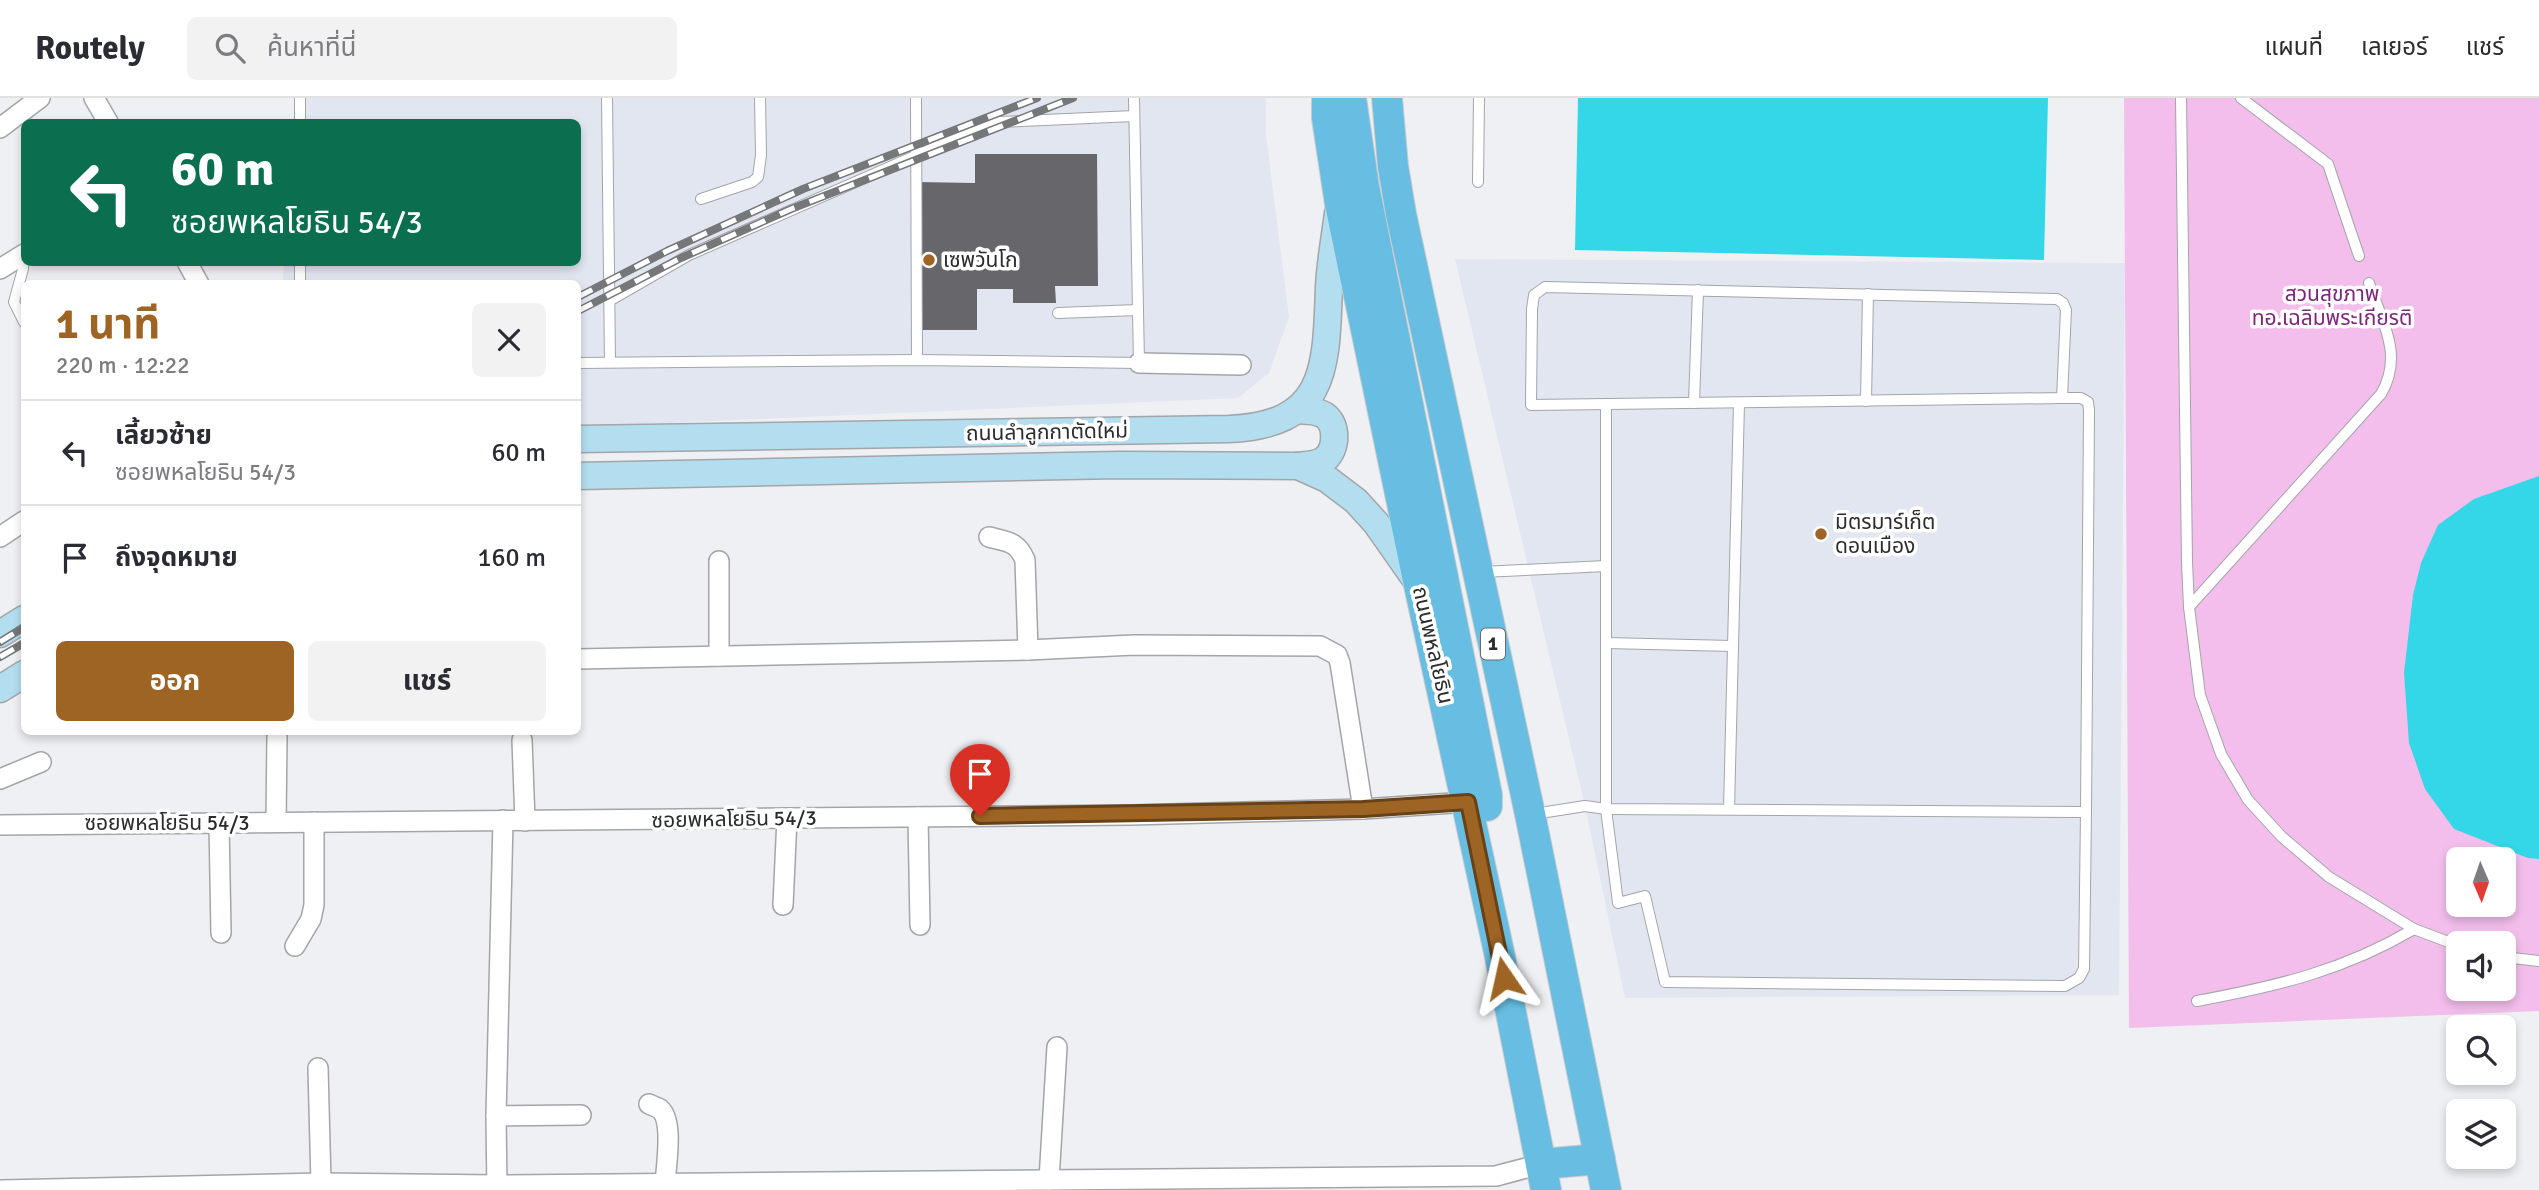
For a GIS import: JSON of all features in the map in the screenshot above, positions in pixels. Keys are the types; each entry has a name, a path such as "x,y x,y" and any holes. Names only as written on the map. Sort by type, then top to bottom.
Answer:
{"main road":[{"name":"ถนนพหลโยธิน","path":"1327,98 1327,118 1340,204 1419,585 1468,802 1543,1177"},
{"path":"1351,98 1364,187 1487,795 1487,897"},
{"name":"1","path":"1387,98 1393,166 1401,214 1530,814 1606,1190"},
{"name":"ถนนลำลูกกาตัดใหม่","path":"581,439 1257,428 1277,422 1296,410 1316,387 1323,368 1329,283 1340,204"},
{"path":"1296,410 1315,411 1324,415 1334,434 1332,451 1325,459 1316,464 1298,466"},
{"name":"ถนนลำลูกกาตัดใหม่","path":"581,476 1105,465 1298,466 1327,479 1356,501 1376,523 1419,585"},
{"path":"0,634 21,621"},
{"path":"0,688 21,676"},
{"path":"1543,1177 1600,1159"}],"street":[{"path":"0,128 40,98"},
{"path":"94,98 106,119"},
{"path":"0,269 21,257"},
{"path":"1139,363 1241,365"},
{"path":"0,537 21,524"},
{"path":"989,537 1011,542 1020,548 1025,560 1028,650"},
{"path":"719,561 719,656"},
{"path":"581,659 1028,650 1134,645 1306,644 1329,650 1337,655 1340,663 1363,809"},
{"path":"276,737 276,822"},
{"path":"522,740 525,821"},
{"path":"0,779 41,762"},
{"name":"ซอยพหลโยธิน 54/3","path":"0,825 1131,815 1363,809 1468,802"},
{"path":"918,817 920,925"},
{"path":"783,905 787,818"},
{"path":"497,1187 496,1116 503,820"},
{"path":"295,946 311,919 314,905 314,822"},
{"path":"219,823 221,933"},
{"path":"1049,1180 1057,1047"},
{"path":"318,1068 321,1183"},
{"path":"649,1104 660,1110 666,1118 668,1129 665,1184"},
{"path":"496,1116 581,1115"},
{"path":"2,1190 321,1183 586,1187 665,1184 959,1185 1049,1180 1144,1185 1496,1183 1543,1177"}],"lane":[{"path":"300,98 300,119"},
{"path":"607,98 610,362"},
{"path":"701,199 752,182 758,177 761,98"},
{"path":"916,98 918,360"},
{"path":"581,363 918,360 1139,363 1134,98"},
{"path":"1478,182 1479,98"},
{"path":"2181,98 2189,607 2200,695 2221,754 2248,800 2282,837 2329,877 2414,929 2446,941"},
{"path":"2241,98 2328,164 2359,256"},
{"path":"609,301 689,255 972,131 999,122 1134,117"},
{"path":"21,316 14,302 23,266"},
{"path":"2189,607 2381,394 2390,379 2393,353 2369,283"},
{"path":"1606,404 1606,809 1618,903 1645,896 1665,982 2065,986 2079,978 2084,969 2088,402 2081,398 2062,398 1866,401 1739,402 1531,405 1531,309 1534,295 1545,287 2057,299 2063,303 2066,310 2062,398"},
{"path":"1694,403 1698,290"},
{"path":"1866,401 1868,294"},
{"path":"1058,313 1138,310"},
{"path":"1729,810 1739,402"},
{"path":"1478,572 1606,566"},
{"path":"1606,643 1733,646"},
{"path":"1530,814 1584,806 1606,809 2086,812"},
{"path":"2197,1001 2270,988 2312,976 2376,950 2414,929"},
{"path":"2516,958 2539,961"}],"shaded area":[{"name":"เซพวันโก","path":"296,98 1266,98 1266,135 1289,317 1269,373 1238,398 581,427 581,280 283,280 284,266 581,266 581,119 294,119"},
{"name":"มิตรมาร์เก็ต ดอนเมือง","path":"1455,259 2125,263 2119,995 1625,998 1585,806"}],"green space":[{"name":"สวนสุขภาพ ทอ.เฉลิมพระเกียรติ","path":"2124,98 2539,98 2539,1011 2129,1028"}],"water":[{"path":"1578,98 2048,98 2044,260 1575,250"},
{"path":"2539,476 2539,859 2516,853 2516,847 2500,847 2454,829 2425,789 2409,743 2404,673 2413,595 2421,563 2438,525 2474,499"}],"building":[{"path":"975,154 1097,154 1098,286 1055,286 1056,303 1013,303 1013,289 977,289 977,330 917,330 916,182 975,183"}],"railway":[{"path":"581,295 667,251 803,189 1037,98"},
{"path":"581,309 681,258 791,209 1073,98"},
{"path":"0,642 21,629"},
{"path":"0,657 21,645"}],"place":[{"name":"เซพวันโก","path":"929,260"},
{"name":"มิตรมาร์เก็ต ดอนเมือง","path":"1821,534"}],"route":[{"path":"980,816 1363,809 1468,802 1504,978"}]}
